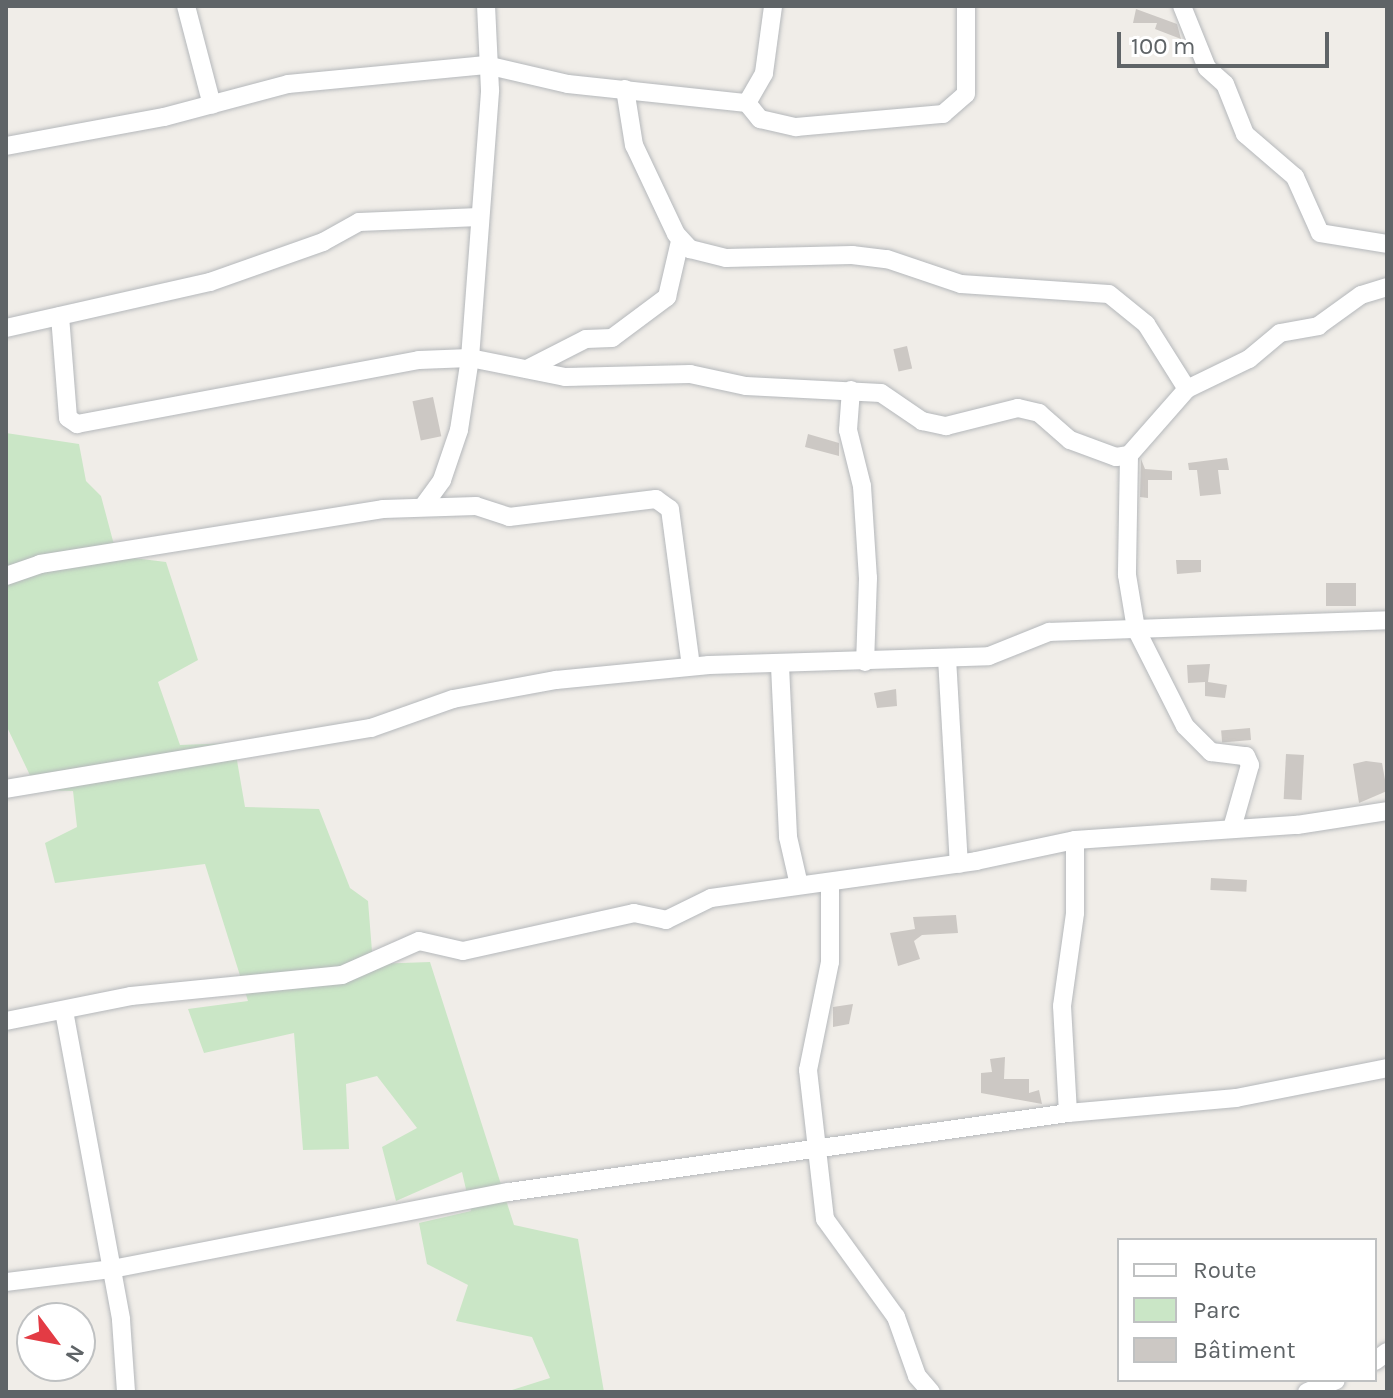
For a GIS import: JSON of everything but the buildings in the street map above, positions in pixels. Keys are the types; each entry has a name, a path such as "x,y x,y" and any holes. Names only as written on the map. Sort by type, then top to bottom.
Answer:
{"street":[{"path":"186,6 212,105"},
{"path":"424,505 442,480 459,430 470,358 490,100 486,65 486,6"},
{"path":"747,103 764,73 773,6"},
{"path":"6,146 212,105 288,84 486,65 625,89 747,103 760,119 796,127 943,114 966,94 966,6"},
{"path":"1182,6 1207,68 1225,84 1245,134 1295,177 1320,233 1387,244"},
{"path":"527,369 586,339 612,338 667,297 680,241 634,145 625,89"},
{"path":"6,328 210,282 323,242 359,222 479,217"},
{"path":"680,241 726,258 852,255 887,259 961,284 1109,294 1146,324 1187,389"},
{"path":"1232,828 1250,765 1246,756 1211,752 1185,726 1136,629 1127,575 1129,455 1187,389 1249,359 1280,333 1318,326 1361,295 1387,287"},
{"path":"60,316 68,418 77,424 419,360 470,358 589,378 690,374 746,386 881,393 922,421 946,426 1018,408 1039,413 1070,440 1099,454 1129,455"},
{"path":"851,390 848,430 862,486 868,578 865,662"},
{"path":"442,480 459,506"},
{"path":"6,576 40,564 424,505 459,506 509,517 595,503 664,502 677,554 691,666"},
{"path":"6,789 371,728 453,699 512,688 691,666 780,666 989,656 1049,632 1387,620"},
{"path":"947,658 959,864"},
{"path":"780,666 788,837 799,885"},
{"path":"6,1021 197,987 342,975 419,941 463,951 634,913 666,920 711,898 959,864 1075,840 1232,828 1387,811"},
{"path":"1068,1113 1062,1006 1075,913 1075,840"},
{"path":"830,883 830,962 808,1070 825,1219 896,1317 917,1376 931,1392"},
{"path":"64,1011 112,1269 126,1392"},
{"path":"6,1282 112,1269 468,1198 817,1152 1068,1113 1236,1098 1387,1068"},
{"path":"1307,1392 1331,1382"}],"green space":[{"path":"6,433 79,444 86,481 101,496 117,556 166,562 198,660 158,682 180,745 234,743 245,807 319,809 350,888 368,901 373,964 430,962 514,1225 578,1239 604,1392 506,1392 550,1378 532,1337 456,1321 468,1285 427,1264 419,1223 471,1211 462,1172 396,1201 382,1147 417,1128 377,1076 346,1084 349,1149 303,1150 294,1033 204,1053 188,1009 248,1001 205,864 55,883 45,843 77,827 73,791 37,790 6,725"}]}
